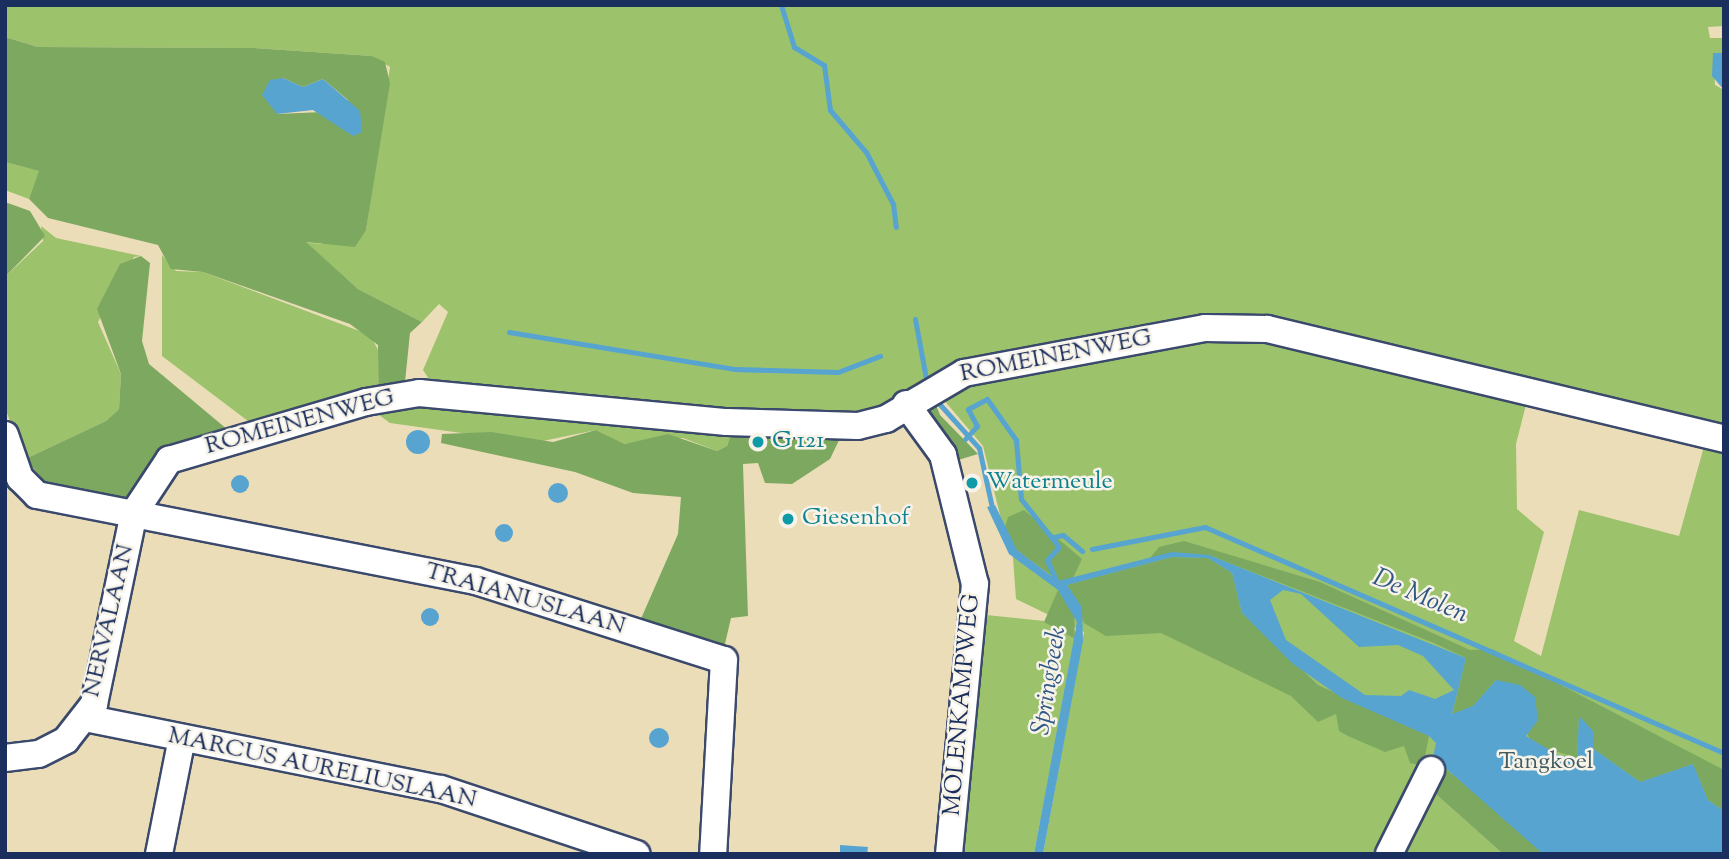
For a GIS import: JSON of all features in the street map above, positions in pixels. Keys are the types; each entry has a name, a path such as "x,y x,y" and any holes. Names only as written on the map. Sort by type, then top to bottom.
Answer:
{"street":[{"name":"ROMEINENWEG","path":"134,513 169,460 296,419 419,393 806,426 858,426 886,419 922,393 1205,328 1267,329 1724,439"},
{"name":"MOLENKAMPWEG","path":"922,393 943,455 975,584 949,854"},
{"path":"5,435 20,478 37,495 134,513"},
{"name":"NERVALAAN","path":"5,758 39,754 85,718 134,513"},
{"name":"TRAIANUSLAAN","path":"134,513 476,581 724,660 713,854"},
{"name":"MARCUS AURELIUSLAAN","path":"85,718 441,789 636,854"},
{"path":"159,854 182,738"},
{"path":"1389,854 1431,770"}],"green space":[{"path":"5,5 1724,5 1724,26 1708,27 1710,38 1724,38 1724,53 1713,53 1715,85 1724,90 1724,428 1265,318 956,366 874,411 838,419 433,385 423,370 448,312 439,304 422,322 358,289 305,242 321,244 366,230 390,67 372,56 254,48 38,47 5,37"},
{"path":"5,37 38,47 254,48 372,56 385,62 390,83 366,230 355,247 306,242 358,289 422,322 410,333 405,382 379,394 378,345 350,324 203,272 171,269 158,245 48,218 29,199 39,171 5,162","holes":["283,78 303,87 323,79 348,100 353,136 323,112 277,114"]},
{"path":"5,162 40,171 29,199 5,190"},
{"path":"5,202 30,211 45,236 5,277"},
{"path":"41,226 56,238 141,256 134,257 98,322 121,374 119,409 106,421 25,459 5,408 5,277 43,241"},
{"path":"162,255 176,271 203,272 370,335 383,359 379,394 252,424 162,356"},
{"path":"141,256 150,263 142,341 149,364 228,430 157,460 125,498 50,487 25,459 106,421 119,409 121,374 97,309 120,264"},
{"path":"1236,334 1528,397 1516,444 1517,509 1544,532 1514,641 1541,656 1579,510 1679,536 1705,443 1724,448 1724,854 1509,854 1437,789 1383,854 1043,854 1084,632 1016,599 1010,517 1004,531 983,446 937,392"},
{"path":"423,399 733,428 727,446 717,451 683,438 625,444 596,430 533,443 390,423 371,409"},
{"path":"936,405 940,415 978,454 955,461 921,412"},
{"path":"733,428 842,434 830,459 792,484 765,483 758,463 743,464 748,616 731,618 724,648 640,621 678,534 681,497 633,493 575,472 441,443 442,434 491,432 553,442 596,430 625,444 668,434 717,451 727,446"},
{"path":"1024,510 1082,559 1073,578 1059,581 1017,550 1004,531 1008,517"},
{"path":"1184,541 1320,582 1470,650 1492,649 1724,770 1724,811 1708,800 1693,764 1640,782 1594,749 1579,716 1577,758 1533,744 1496,680 1473,706 1452,715 1466,658 1434,643 1209,555 1150,558 1159,547"},
{"path":"1172,557 1208,558 1232,573 1242,613 1318,685 1429,736 1423,766 1410,763 1404,746 1385,752 1348,736 1339,731 1336,714 1318,722 1291,696 1161,633 1106,636 1084,623 1067,585"},
{"path":"1058,590 1074,609 1075,639 1044,622"},
{"path":"977,614 1044,621 1075,639 1034,854 957,854"},
{"path":"1441,765 1528,837 1543,854 1503,854 1429,788"},
{"path":"1429,788 1503,854 1397,854"}],"water":[{"path":"1713,53 1724,53 1724,90 1712,76"},
{"path":"283,78 303,87 323,79 360,111 362,132 353,136 313,110 277,114 262,95 270,80"},
{"path":"418,430 429,437 430,442 423,453 418,454 407,447 406,442 413,431"},
{"path":"240,475 248,480 249,484 244,492 240,493 232,488 231,484 236,476"},
{"path":"554,483 562,483 568,493 562,503 554,503 548,497 548,489"},
{"name":"Tangkoel","path":"995,505 1017,550 1058,581 1172,552 1209,555 1466,658 1452,714 1473,706 1496,680 1520,685 1535,697 1538,720 1526,736 1558,755 1577,758 1579,716 1594,732 1594,749 1640,782 1693,764 1708,800 1724,811 1724,854 1543,854 1433,757 1436,743 1429,736 1342,698 1293,664 1242,613 1232,573 1208,558 1172,557 1067,585 1082,607 1083,641 1043,854 1034,854 1077,622 1058,590 1009,554 987,507","holes":["1283,590 1301,594 1359,647 1398,645 1423,656 1454,690 1435,699 1409,690 1401,696 1365,695 1286,640 1270,600"]},
{"path":"504,524 510,527 513,533 510,539 504,542 498,539 495,533 498,527"},
{"path":"430,608 436,611 439,617 436,623 430,626 424,623 421,617 424,611"},
{"path":"659,728 666,731 669,738 666,745 659,748 652,745 649,738 652,731"},
{"path":"840,845 868,847 867,854 840,854"}],"waterway":[{"name":"Springbeek","path":"781,5 794,47 824,65 830,110 866,152 893,204 896,227"},
{"name":"Springbeek","path":"915,319 927,384"},
{"path":"509,332 734,369 838,372 880,356"},
{"name":"Springbeek","path":"935,399 979,448 993,512"},
{"path":"965,439 977,426 968,409 987,399 1016,440 1021,499 1059,547 1047,560 1058,585"},
{"name":"De Molen","path":"1092,549 1205,527 1724,753"},
{"name":"De Molen","path":"1054,537 1063,535 1082,551"}],"place":[{"name":"G 121","path":"758,442"},
{"name":"Watermeule","path":"972,483"},
{"name":"Giesenhof","path":"788,519"}]}
